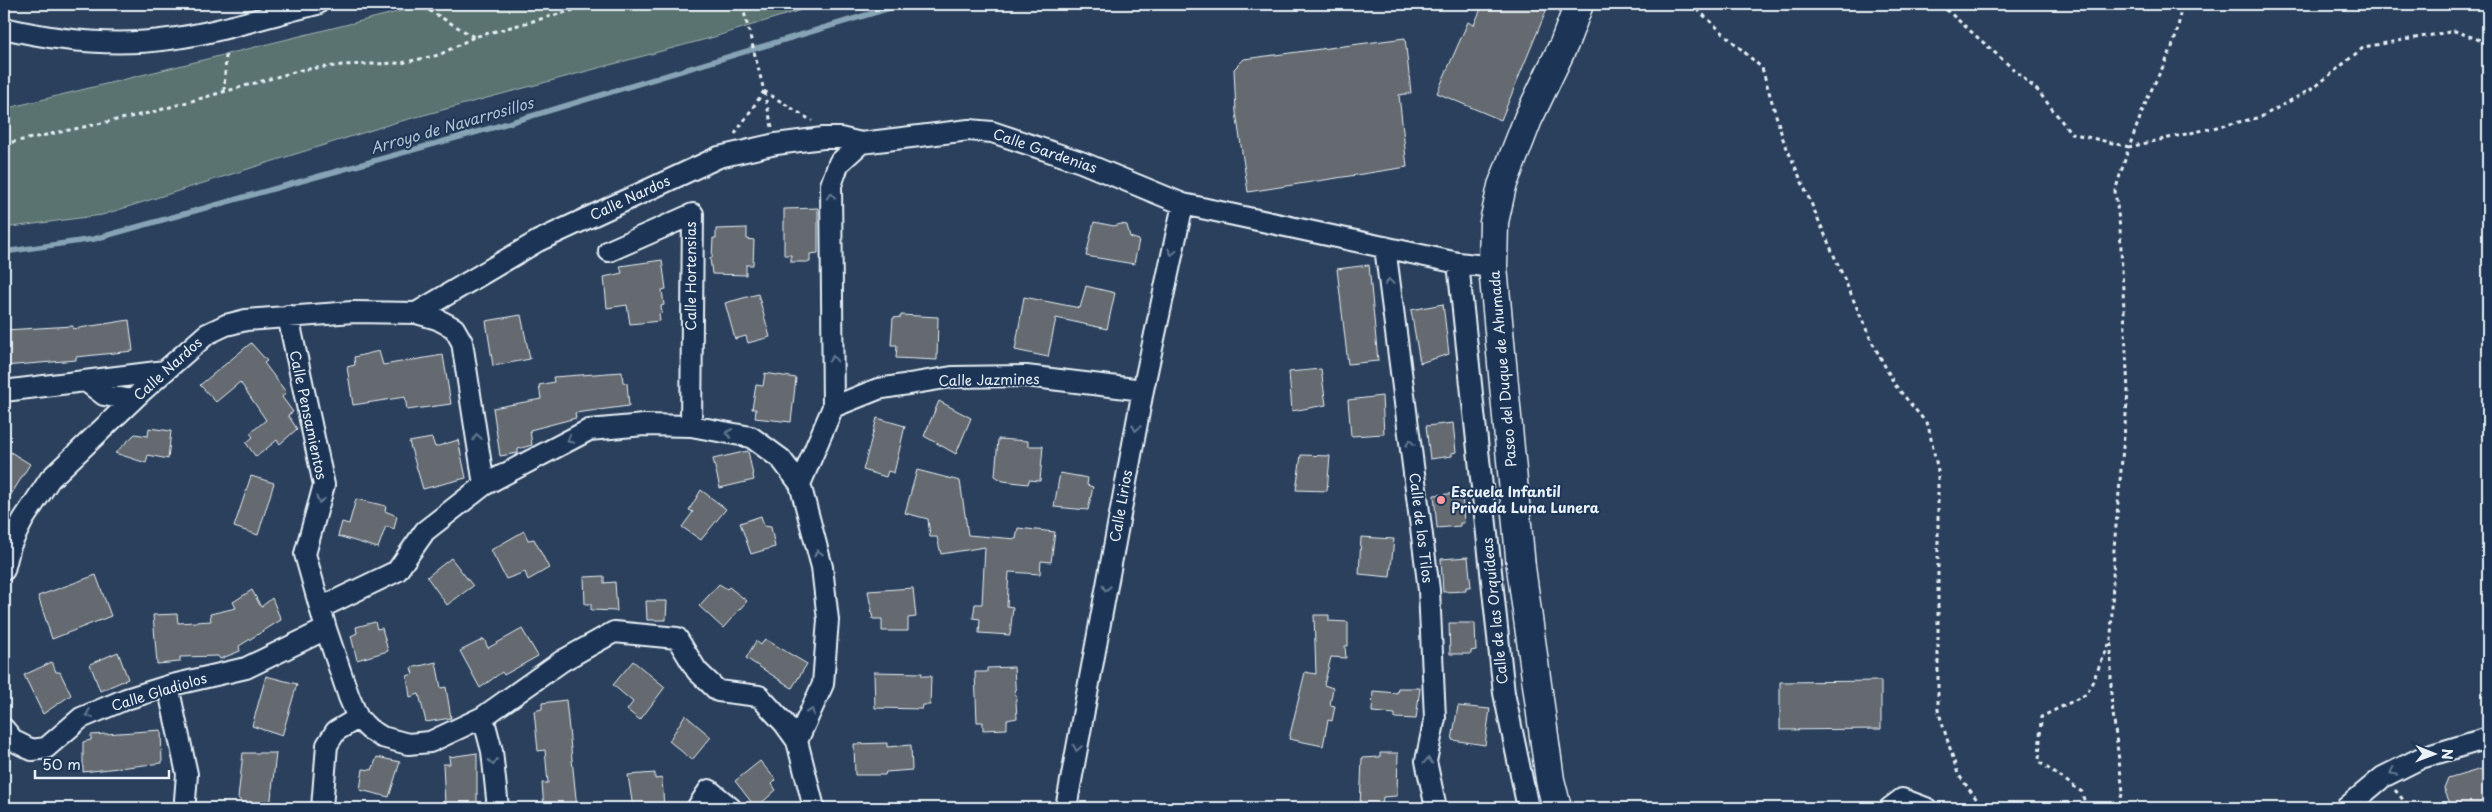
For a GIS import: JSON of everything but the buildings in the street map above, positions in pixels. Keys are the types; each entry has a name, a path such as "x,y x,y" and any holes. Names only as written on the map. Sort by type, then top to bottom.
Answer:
{"main road":[{"name":"Paseo del Duque de Ahumada","path":"1556,808 1550,780 1521,568 1493,267 1494,222 1502,186 1528,119 1564,44 1579,4"}],"street":[{"path":"4,28 46,38 118,43 168,39 317,4"},
{"name":"Calle Gardenias","path":"861,143 969,130 992,132 1081,162 1183,204 1458,263 1493,267"},
{"name":"Calle Nardos","path":"416,313 538,241 719,157 776,144 840,138 861,143"},
{"path":"800,484 833,407 831,185 839,163 861,143"},
{"name":"Calle Lirios","path":"1066,808 1142,390 1183,204"},
{"name":"Calle Hortensias","path":"609,251 693,214 691,426"},
{"name":"Calle de los Tilos","path":"1385,247 1429,590 1435,718 1426,761 1436,808"},
{"name":"Calle de las Orquídeas","path":"1458,263 1504,693 1528,808"},
{"name":"Calle Nardos","path":"4,570 10,546 22,520 50,479 136,396 207,334 226,325 246,320 353,312 416,313 437,319 454,328 462,342 484,485"},
{"name":"Calle Pensamientos","path":"288,316 324,485 305,554 326,629 358,718"},
{"path":"4,391 166,371"},
{"name":"Calle Jazmines","path":"833,407 878,389 952,378 1026,376 1142,390"},
{"path":"122,377 136,396"},
{"path":"87,382 104,395 136,396"},
{"path":"104,395 111,420"},
{"path":"320,608 397,571 425,531 484,485 589,430 644,425 691,426 751,437 781,459 800,484 822,568 828,620 824,684 798,742"},
{"name":"Calle Gladiolos","path":"4,729 14,741 32,750 46,748 81,718 126,699 168,686 246,668 326,629"},
{"path":"322,808 327,745 336,731 358,718 382,737 408,744 430,742 483,717 562,661 614,632 677,638 697,671 718,691 759,696 784,723 798,742 814,808"},
{"path":"168,686 187,774 186,800"},
{"path":"483,717 492,751 498,808"},
{"path":"2346,808 2383,777 2421,758 2488,738"},
{"path":"697,808 709,790 731,808"},
{"path":"1890,808 1902,799 1926,808"}],"path":[{"path":"4,144 149,113 301,70 342,65 401,63 439,54 474,37 596,4"},
{"path":"742,4 776,144"},
{"path":"1691,4 1762,68 1784,139 1871,340 1895,385 1928,425 1938,471 1938,710 1958,774 1983,808"},
{"path":"1940,4 2038,91 2070,133 2129,147 2261,117 2316,87 2364,47 2456,31 2488,43"},
{"path":"2117,808 2123,792 2111,698 2111,640 2114,548 2128,392 2120,228 2115,191 2129,147 2150,93 2172,48 2180,24 2180,4"},
{"path":"422,6 474,37"},
{"path":"224,92 226,55"},
{"path":"764,91 840,138"},
{"path":"719,157 764,91"},
{"path":"2086,808 2082,792 2039,762 2041,717 2087,694 2111,640"}],"green space":[{"path":"430,4 820,4 714,37 394,123 102,215 4,228 4,109"}],"waterway":[{"name":"Arroyo de Navarrosillos","path":"4,252 94,239 495,127 903,4"}],"place":[{"name":"Escuela Infantil Privada Luna Lunera","path":"1441,500"}]}
